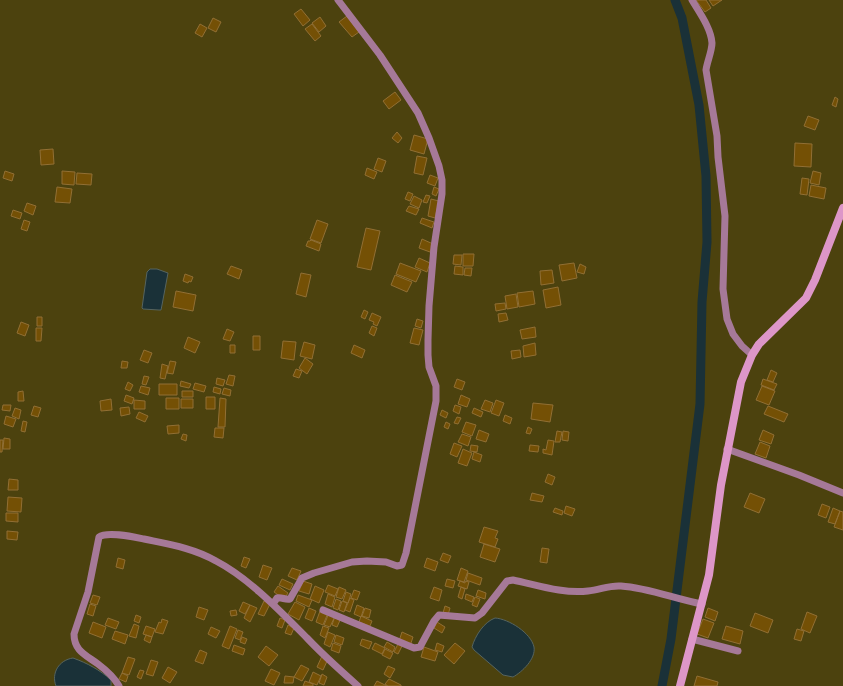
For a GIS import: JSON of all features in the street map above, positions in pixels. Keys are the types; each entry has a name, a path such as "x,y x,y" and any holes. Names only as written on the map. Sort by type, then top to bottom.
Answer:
{"main road":[{"path":"680,686 709,575 721,485 741,382 752,355 759,344 806,298 815,280 843,208"}],"street":[{"path":"692,0 710,33 712,43 706,70 717,136 725,216 723,289 727,319 733,334 742,346 752,355"},
{"path":"273,604 277,598 287,600 290,599 302,578 314,573 352,562 386,562 397,566 402,565 406,553 436,401 436,386 428,355 434,247 442,194 442,180 439,166 418,113 380,54 340,1"},
{"path":"727,449 799,475 843,493"},
{"path":"119,686 111,675 76,648 74,640 74,634 88,592 97,542 99,537 102,535 136,537 184,548 216,561 273,604 358,686"},
{"path":"323,610 414,648 420,647 434,621 439,615 475,618 482,613 507,581 513,580 570,591 589,591 600,588 621,586 702,604"},
{"path":"692,639 738,652"}],"water":[{"path":"150,269 157,269 168,273 161,310 142,308 147,272"},
{"path":"495,618 507,621 519,628 529,637 534,647 533,656 528,665 513,677 503,675 472,647 480,630"},
{"path":"73,658 102,673 111,680 111,686 56,686 55,672 57,668 64,661"}],"building":[{"path":"696,0 706,0 711,8 705,12"},
{"path":"709,0 722,0 713,6"},
{"path":"301,9 310,20 303,26 294,14"},
{"path":"347,16 359,32 352,37 339,22"},
{"path":"320,17 326,26 319,32 312,23"},
{"path":"213,18 221,22 216,32 208,28"},
{"path":"200,24 207,28 202,37 195,33"},
{"path":"312,24 321,36 315,41 305,29"},
{"path":"395,92 401,100 389,109 383,101"},
{"path":"835,97 838,99 836,107 832,105"},
{"path":"808,116 819,120 815,130 804,126"},
{"path":"397,132 402,138 398,143 392,138"},
{"path":"414,135 428,139 424,154 410,150"},
{"path":"795,143 812,144 811,167 794,166"},
{"path":"53,149 54,164 41,165 40,150"},
{"path":"417,156 427,158 423,175 414,173"},
{"path":"378,158 386,161 382,172 374,169"},
{"path":"367,168 377,172 374,179 365,175"},
{"path":"5,171 14,174 12,181 3,178"},
{"path":"62,171 75,172 74,185 62,184"},
{"path":"813,171 821,173 819,185 810,183"},
{"path":"77,173 92,174 91,185 76,184"},
{"path":"430,175 438,178 435,186 427,183"},
{"path":"802,178 809,179 807,195 800,194"},
{"path":"811,185 826,188 824,199 809,196"},
{"path":"57,187 72,189 70,203 55,202"},
{"path":"434,187 439,189 436,196 432,194"},
{"path":"408,192 413,194 410,201 405,199"},
{"path":"426,195 430,196 427,203 423,202"},
{"path":"414,196 422,200 419,208 410,204"},
{"path":"431,199 439,201 435,218 428,216"},
{"path":"27,203 36,206 33,215 24,211"},
{"path":"409,206 419,209 416,215 406,211"},
{"path":"13,210 22,213 20,219 11,216"},
{"path":"422,218 434,222 432,228 420,223"},
{"path":"24,220 30,222 27,231 21,229"},
{"path":"317,220 328,224 321,243 310,239"},
{"path":"366,228 380,231 371,270 357,267"},
{"path":"422,239 433,244 430,252 419,248"},
{"path":"311,240 321,244 319,251 306,246 308,241"},
{"path":"463,254 474,254 473,266 463,266"},
{"path":"454,255 462,255 461,265 453,264"},
{"path":"419,258 430,263 427,272 415,267"},
{"path":"400,263 421,271 416,282 396,274"},
{"path":"574,263 577,278 562,281 559,265"},
{"path":"580,264 586,267 584,274 577,272"},
{"path":"231,266 242,270 239,279 227,274"},
{"path":"455,266 463,267 463,275 454,274"},
{"path":"465,268 472,268 471,276 464,275"},
{"path":"552,270 554,283 541,285 540,271"},
{"path":"301,273 311,275 306,297 296,294"},
{"path":"185,274 193,277 191,282 189,281 188,283 183,281"},
{"path":"395,275 412,282 407,292 391,285"},
{"path":"558,287 561,305 546,308 543,290"},
{"path":"176,291 196,295 193,311 173,307"},
{"path":"533,291 535,304 519,307 517,293"},
{"path":"516,294 518,307 507,309 505,296"},
{"path":"505,303 506,309 496,311 495,304"},
{"path":"364,310 368,312 365,319 361,317"},
{"path":"372,313 381,317 377,326 373,324 374,322 369,320"},
{"path":"506,313 508,320 499,322 498,314"},
{"path":"37,317 42,317 42,326 37,326"},
{"path":"417,319 423,321 421,328 415,326"},
{"path":"21,322 29,325 25,336 17,333"},
{"path":"372,326 377,328 374,336 369,333"},
{"path":"535,327 536,337 522,339 520,330"},
{"path":"36,328 42,328 41,341 36,341"},
{"path":"414,328 423,330 419,345 410,343"},
{"path":"227,329 234,332 230,341 223,339"},
{"path":"253,336 260,336 260,350 253,350"},
{"path":"188,337 200,342 195,353 184,348"},
{"path":"283,341 296,342 294,360 281,358"},
{"path":"304,342 315,345 312,359 300,356"},
{"path":"535,343 536,355 524,357 523,346"},
{"path":"230,345 235,345 235,353 230,353"},
{"path":"354,345 365,350 362,358 351,353"},
{"path":"144,350 152,353 148,363 140,360"},
{"path":"520,350 521,357 512,359 511,351"},
{"path":"305,358 313,364 307,374 299,368"},
{"path":"122,361 128,362 127,368 121,368"},
{"path":"170,361 176,362 173,374 167,373"},
{"path":"162,364 168,366 165,379 160,378"},
{"path":"296,369 302,371 299,378 293,376"},
{"path":"771,370 777,373 773,382 767,380"},
{"path":"229,375 235,376 233,386 226,384"},
{"path":"144,376 149,377 146,385 142,384"},
{"path":"217,378 225,380 223,386 216,384"},
{"path":"457,379 465,382 462,390 454,387"},
{"path":"763,379 777,384 774,390 761,385"},
{"path":"181,381 191,384 189,388 180,386"},
{"path":"128,382 133,385 130,391 125,389"},
{"path":"195,383 206,386 204,392 193,389"},
{"path":"159,384 177,384 177,395 159,395"},
{"path":"141,386 150,388 148,395 139,392"},
{"path":"762,386 775,391 769,405 756,400"},
{"path":"214,387 221,389 220,394 213,392"},
{"path":"224,388 231,390 230,396 222,394"},
{"path":"23,391 24,401 18,401 18,392"},
{"path":"182,391 193,391 193,397 182,397"},
{"path":"126,395 134,398 132,404 124,401"},
{"path":"461,395 470,399 467,407 458,404"},
{"path":"206,397 215,397 215,409 206,409"},
{"path":"166,398 179,398 179,409 166,409"},
{"path":"220,398 226,399 225,427 218,427"},
{"path":"111,399 112,410 101,411 100,401"},
{"path":"181,399 193,399 193,408 181,408"},
{"path":"134,400 145,401 145,409 134,409"},
{"path":"485,400 493,403 490,412 481,409"},
{"path":"496,400 504,403 499,416 491,413"},
{"path":"533,403 553,405 550,422 531,419"},
{"path":"3,405 11,405 10,411 2,410"},
{"path":"455,405 461,407 459,414 453,411"},
{"path":"34,406 41,408 38,417 31,415"},
{"path":"768,406 788,414 784,422 764,414"},
{"path":"129,407 130,414 121,416 120,408"},
{"path":"15,408 21,410 19,419 12,416"},
{"path":"474,408 483,412 481,417 472,413"},
{"path":"442,410 448,413 446,418 440,415"},
{"path":"139,412 148,416 145,422 136,418"},
{"path":"505,415 512,418 510,424 503,421"},
{"path":"6,416 16,419 13,427 4,424"},
{"path":"457,417 461,418 458,424 454,423"},
{"path":"23,421 27,422 25,432 21,431"},
{"path":"446,422 450,424 448,429 444,427"},
{"path":"466,422 476,425 472,436 462,432"},
{"path":"179,425 179,433 168,434 167,426"},
{"path":"528,427 532,429 530,434 526,433"},
{"path":"215,428 224,428 223,438 214,437"},
{"path":"479,430 489,434 486,442 476,439"},
{"path":"763,430 774,435 771,444 759,440"},
{"path":"557,431 562,432 560,442 555,442"},
{"path":"563,431 569,432 568,441 562,440"},
{"path":"183,434 187,435 186,441 181,439"},
{"path":"462,434 471,437 468,446 458,442"},
{"path":"4,438 10,439 10,449 3,449"},
{"path":"0,440 3,440 2,452 0,452"},
{"path":"548,440 554,441 552,455 543,453 543,449 546,450"},
{"path":"760,442 770,446 766,458 755,454"},
{"path":"454,443 462,446 457,457 450,454"},
{"path":"471,445 478,446 477,452 470,451"},
{"path":"530,445 539,446 538,452 529,451"},
{"path":"463,449 472,453 467,466 458,463"},
{"path":"474,452 482,455 480,462 472,459"},
{"path":"548,474 555,477 552,485 545,482"},
{"path":"9,479 18,480 18,490 8,490"},
{"path":"532,493 544,496 542,502 530,500"},
{"path":"750,493 765,499 759,513 744,507"},
{"path":"8,497 22,498 21,512 7,511"},
{"path":"822,504 830,507 826,518 818,515"},
{"path":"566,506 575,509 572,516 564,513"},
{"path":"555,508 563,511 562,515 553,512"},
{"path":"833,508 840,511 835,524 828,522"},
{"path":"840,511 843,512 843,530 834,527"},
{"path":"6,513 18,513 18,522 6,521"},
{"path":"484,527 498,531 495,538 498,539 495,547 479,542"},
{"path":"7,531 18,532 17,540 7,539"},
{"path":"484,544 500,549 495,562 480,557"},
{"path":"542,548 549,549 547,563 540,562"},
{"path":"443,553 451,556 448,563 440,560"},
{"path":"244,557 250,559 246,568 241,566"},
{"path":"118,558 125,560 123,569 116,567"},
{"path":"427,558 438,562 435,571 424,567"},
{"path":"263,565 272,568 267,580 259,577"},
{"path":"292,568 301,571 297,580 288,576"},
{"path":"461,568 468,571 464,582 457,580"},
{"path":"468,573 482,578 480,585 466,580"},
{"path":"282,579 293,584 290,590 279,585"},
{"path":"447,579 455,581 453,588 445,586"},
{"path":"303,581 312,584 309,594 299,591"},
{"path":"460,581 465,583 465,581 469,582 467,589 458,586"},
{"path":"328,585 338,589 335,596 325,592"},
{"path":"278,586 288,593 284,599 274,592"},
{"path":"315,586 324,590 319,603 310,599"},
{"path":"339,587 346,590 342,599 336,597"},
{"path":"434,587 442,590 439,601 430,598"},
{"path":"461,587 465,589 462,599 458,597"},
{"path":"354,590 360,592 357,600 351,598"},
{"path":"478,590 486,593 485,599 476,596"},
{"path":"346,592 351,594 348,603 343,601"},
{"path":"328,594 335,597 332,607 325,604"},
{"path":"466,594 474,597 472,602 465,599"},
{"path":"93,595 100,597 97,605 90,603"},
{"path":"298,595 312,600 309,607 296,601"},
{"path":"475,597 480,599 477,607 472,605"},
{"path":"350,598 354,600 350,612 345,610"},
{"path":"336,599 341,601 338,610 333,608"},
{"path":"264,601 270,604 264,616 258,614"},
{"path":"342,601 347,603 344,612 339,610"},
{"path":"243,602 250,605 245,614 239,611"},
{"path":"295,602 305,607 299,620 288,614"},
{"path":"90,604 96,606 93,616 87,614"},
{"path":"250,605 257,608 250,622 244,618"},
{"path":"357,605 364,608 361,617 354,614"},
{"path":"445,606 450,608 448,615 443,613"},
{"path":"199,607 208,610 204,620 196,617"},
{"path":"309,608 316,611 312,621 305,618"},
{"path":"365,608 371,610 369,618 362,616"},
{"path":"708,608 718,612 715,621 705,617"},
{"path":"236,610 237,615 231,616 230,611"},
{"path":"320,611 328,613 323,625 316,622"},
{"path":"807,612 817,616 810,633 801,629"},
{"path":"329,613 335,616 330,627 324,625"},
{"path":"755,613 773,620 768,633 750,626"},
{"path":"136,615 141,617 139,623 134,621"},
{"path":"335,616 341,618 337,627 332,625"},
{"path":"361,616 372,621 370,626 359,622"},
{"path":"108,618 119,622 116,629 105,625"},
{"path":"280,618 285,620 282,628 277,626"},
{"path":"162,619 168,621 163,634 155,632 159,622 161,623"},
{"path":"703,619 714,623 708,638 697,634"},
{"path":"93,622 106,627 102,638 89,633"},
{"path":"437,622 445,627 442,633 434,628"},
{"path":"134,624 139,626 136,638 129,636"},
{"path":"288,625 294,628 291,635 285,633"},
{"path":"146,626 155,629 152,637 143,634"},
{"path":"230,626 237,629 229,649 222,646"},
{"path":"323,626 329,628 325,638 320,635"},
{"path":"726,626 743,631 740,644 722,639"},
{"path":"211,627 220,631 216,638 208,634"},
{"path":"797,629 804,631 801,641 794,639"},
{"path":"238,630 243,632 240,640 235,638"},
{"path":"115,631 128,635 125,644 112,639"},
{"path":"328,632 335,635 330,647 324,644"},
{"path":"402,632 413,637 410,646 399,641"},
{"path":"146,635 152,637 150,643 144,640"},
{"path":"336,635 344,638 342,645 334,642"},
{"path":"242,637 247,639 245,644 240,642"},
{"path":"362,639 372,642 369,649 360,645"},
{"path":"387,642 395,647 393,652 384,647"},
{"path":"333,643 341,646 339,653 331,650"},
{"path":"375,643 385,648 382,654 372,649"},
{"path":"437,643 444,646 442,652 435,650"},
{"path":"455,643 465,651 454,664 444,655"},
{"path":"398,644 402,646 398,654 394,652"},
{"path":"234,645 245,649 243,655 232,651"},
{"path":"266,646 278,655 269,666 258,657"},
{"path":"424,647 438,652 435,661 421,657"},
{"path":"385,649 393,653 390,659 382,655"},
{"path":"200,650 207,653 203,664 195,661"},
{"path":"322,656 328,659 323,670 317,667"},
{"path":"128,657 135,659 129,675 122,673"},
{"path":"151,660 158,662 153,676 146,674"},
{"path":"301,665 309,669 302,681 294,677"},
{"path":"388,666 395,669 390,678 384,674"},
{"path":"168,667 177,672 170,683 162,678"},
{"path":"271,669 280,673 274,685 265,681"},
{"path":"140,670 144,671 141,679 137,677"},
{"path":"313,672 321,676 317,685 309,682"},
{"path":"122,673 128,676 126,682 119,679"},
{"path":"322,674 327,677 324,685 319,683"},
{"path":"285,676 294,677 293,683 284,683"},
{"path":"697,676 718,682 717,686 694,686"},
{"path":"389,679 401,686 388,686 385,684"},
{"path":"305,681 313,684 313,686 303,686"},
{"path":"377,681 387,686 374,686"}],"waterway":[{"path":"662,686 671,639 700,404 702,302 707,242 706,176 699,105 682,18 675,0"}]}
